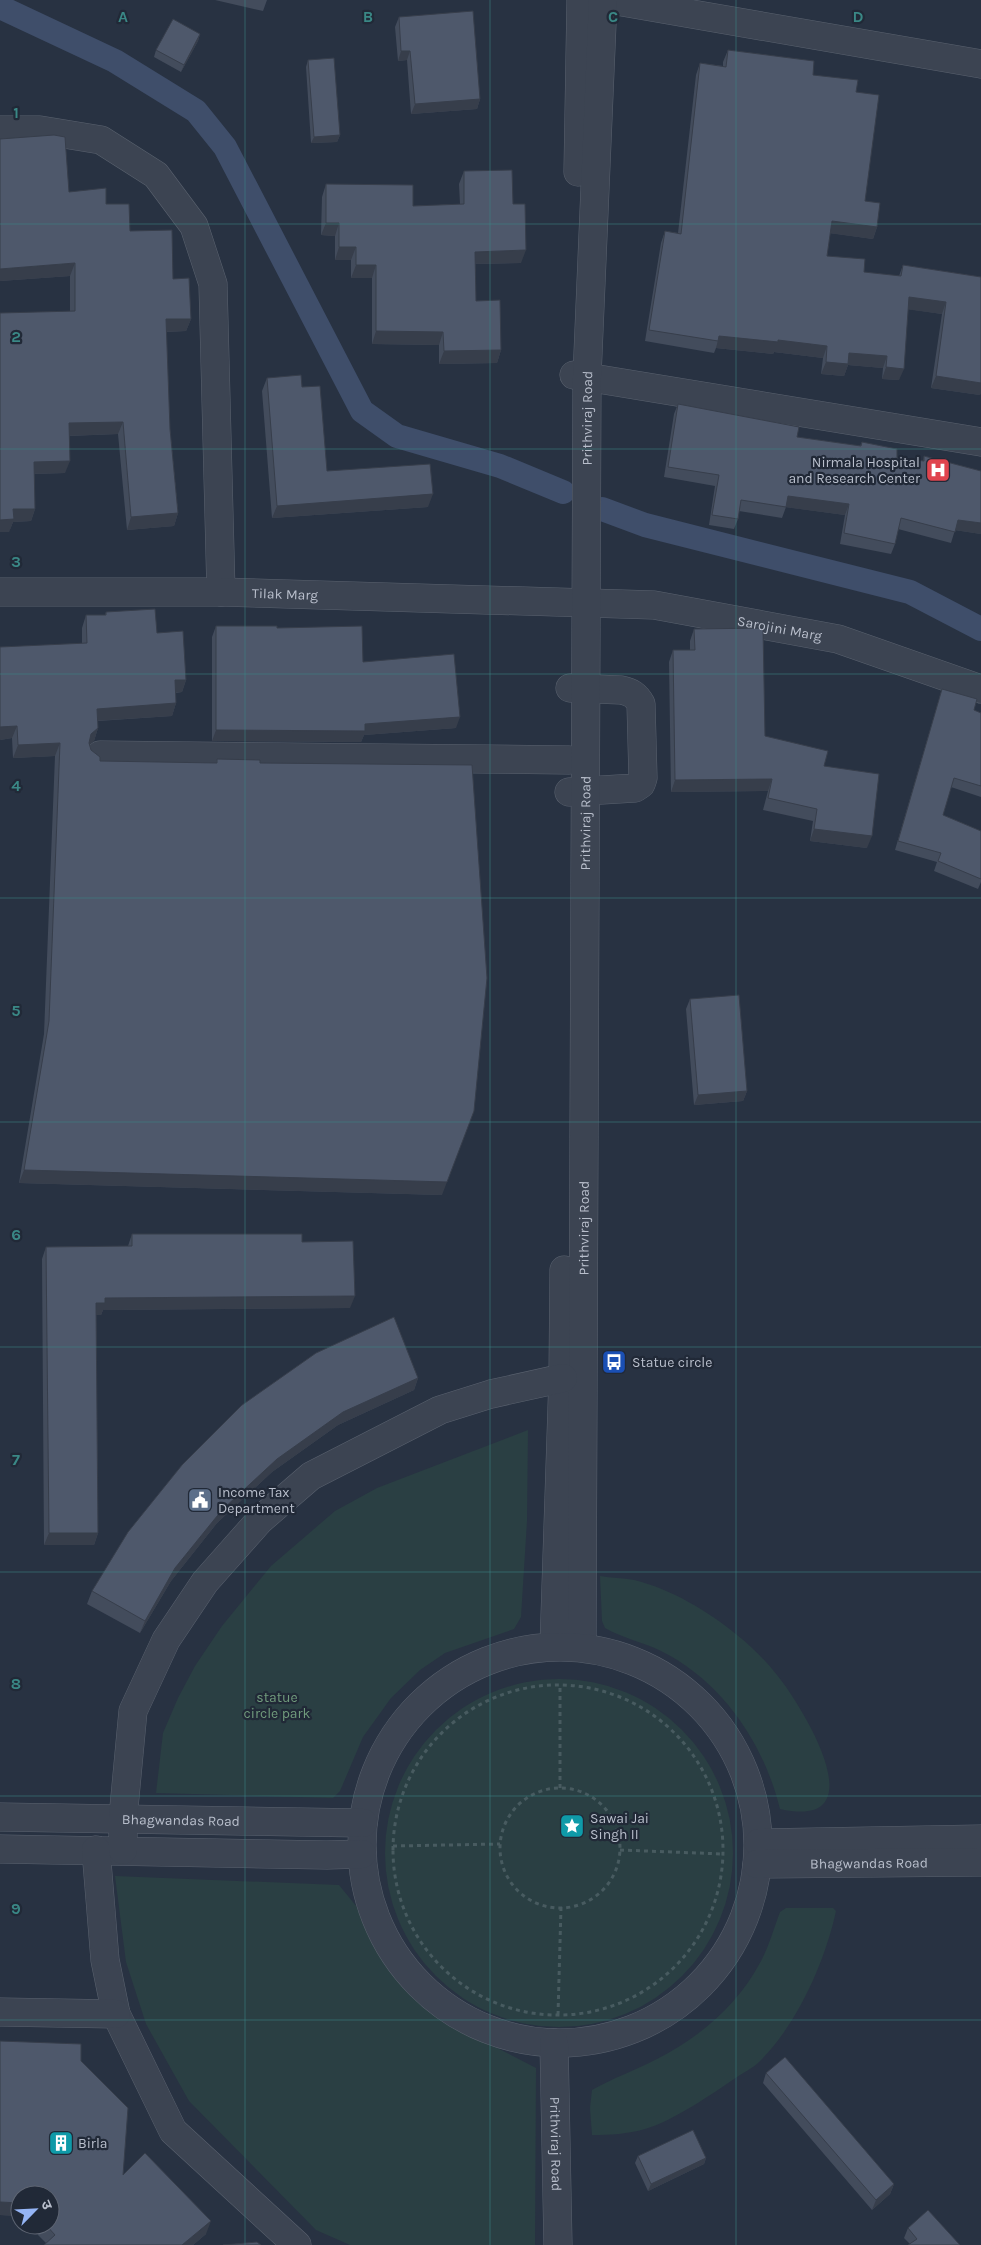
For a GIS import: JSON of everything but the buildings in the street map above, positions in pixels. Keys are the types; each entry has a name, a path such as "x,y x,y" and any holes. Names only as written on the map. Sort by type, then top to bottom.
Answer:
{"street":[{"name":"Prithviraj Road","path":"581,0 581,376 577,793 582,1647"},
{"name":"Prithviraj Road","path":"581,376 603,0"},
{"path":"611,0 981,64"},
{"path":"0,130 40,130 101,140 156,175 194,226 213,284 221,592"},
{"path":"581,376 981,442"},
{"name":"Tilak Marg","path":"0,592 221,592 578,603"},
{"name":"Sarojini Marg","path":"578,603 654,605 838,639 981,689"},
{"name":"Prithviraj Road","path":"554,1646 563,1378 577,793 570,760 577,688"},
{"path":"577,688 621,690 637,696 641,704 643,778 641,784 635,788 577,793"},
{"path":"100,755 570,760"},
{"path":"123,1850 123,1818 133,1711 162,1648 206,1582 260,1520 311,1476 440,1410 491,1394 563,1378"},
{"path":"554,1646 582,1647 622,1656 660,1673 692,1698 714,1722 740,1763 753,1802 758,1853 748,1906 732,1945 706,1979 674,2007 629,2030 596,2040 554,2043 521,2040 490,2030 460,2016 427,1991 410,1974 390,1947 376,1918 366,1886 362,1854 363,1823 371,1783 387,1746 411,1713 441,1685 476,1664 507,1654 554,1646"},
{"name":"Bhagwandas Road","path":"0,1817 363,1823"},
{"name":"Bhagwandas Road","path":"758,1853 981,1840"},
{"path":"0,1848 327,1855 362,1854"},
{"path":"96,1850 105,1960 116,2014 174,2131 297,2245"},
{"name":"Bhagwandas Road","path":"758,1853 981,1862"},
{"path":"0,2012 116,2014"},
{"name":"Prithviraj Road","path":"554,2043 558,2245"}],"path":[{"path":"560,1685 560,1788"},
{"path":"560,1685 589,1688 616,1696 642,1709 666,1725 702,1770 714,1797 720,1825 723,1854 715,1902 705,1925 677,1965 638,1996 615,2006 592,2013 558,2015 518,2011 495,2003 472,1992 452,1977 435,1960 420,1940 408,1919 399,1896 394,1871 393,1846 396,1818 404,1790 416,1764 433,1741 454,1721 478,1705 504,1694 532,1687 560,1685"},
{"path":"560,1788 583,1792 603,1806 616,1826 620,1850 613,1875 597,1895 574,1906 561,1908 544,1905 529,1899 516,1888 506,1874 500,1844 504,1826 520,1803 539,1792 560,1788"},
{"path":"393,1846 500,1844"},
{"path":"620,1850 723,1854"},
{"path":"558,2015 561,1908"}],"green space":[{"name":"statue circle park","path":"528,1430 527,1521 521,1617 514,1629 445,1653 420,1670 391,1698 363,1737 340,1791 333,1798 156,1793 163,1733 178,1698 195,1666 222,1626 271,1566 335,1511 377,1488"},
{"path":"600,1576 634,1580 675,1595 726,1626 758,1654 789,1691 815,1737 825,1762 829,1785 825,1802 809,1811 780,1809 773,1785 752,1739 722,1697 683,1664 661,1651 618,1635 605,1628 602,1621"},
{"path":"559,1679 593,1683 625,1693 655,1709 682,1730 703,1757 719,1787 729,1819 733,1853 729,1887 719,1919 703,1949 682,1976 655,1997 625,2013 593,2023 559,2027 525,2023 493,2013 463,1997 436,1976 415,1949 399,1919 389,1887 385,1853 389,1819 399,1787 415,1757 436,1730 463,1709 493,1693 525,1683"},
{"path":"115,1876 339,1885 361,1912 406,1987 443,2020 536,2068 535,2245 350,2245 316,2230 189,2101 146,2024 126,1962"},
{"path":"786,1908 833,1908 836,1911 825,1951 808,1992 786,2030 773,2047 754,2066 668,2120 632,2132 592,2135 590,2108 592,2090 649,2063 688,2041 729,2006 752,1977 761,1961 780,1912"}],"waterway":[{"path":"0,7 115,61 196,111 225,147 362,411 397,436 500,466 563,492"},
{"path":"602,509 645,525 910,592 981,629"}],"place":[{"name":"Nirmala Hospital and Research Center","path":"938,470"},
{"name":"Statue circle","path":"614,1362"},
{"name":"Income Tax Department","path":"200,1500"},
{"name":"Sawai Jai Singh II","path":"572,1826"},
{"name":"Birla","path":"61,2143"}]}
